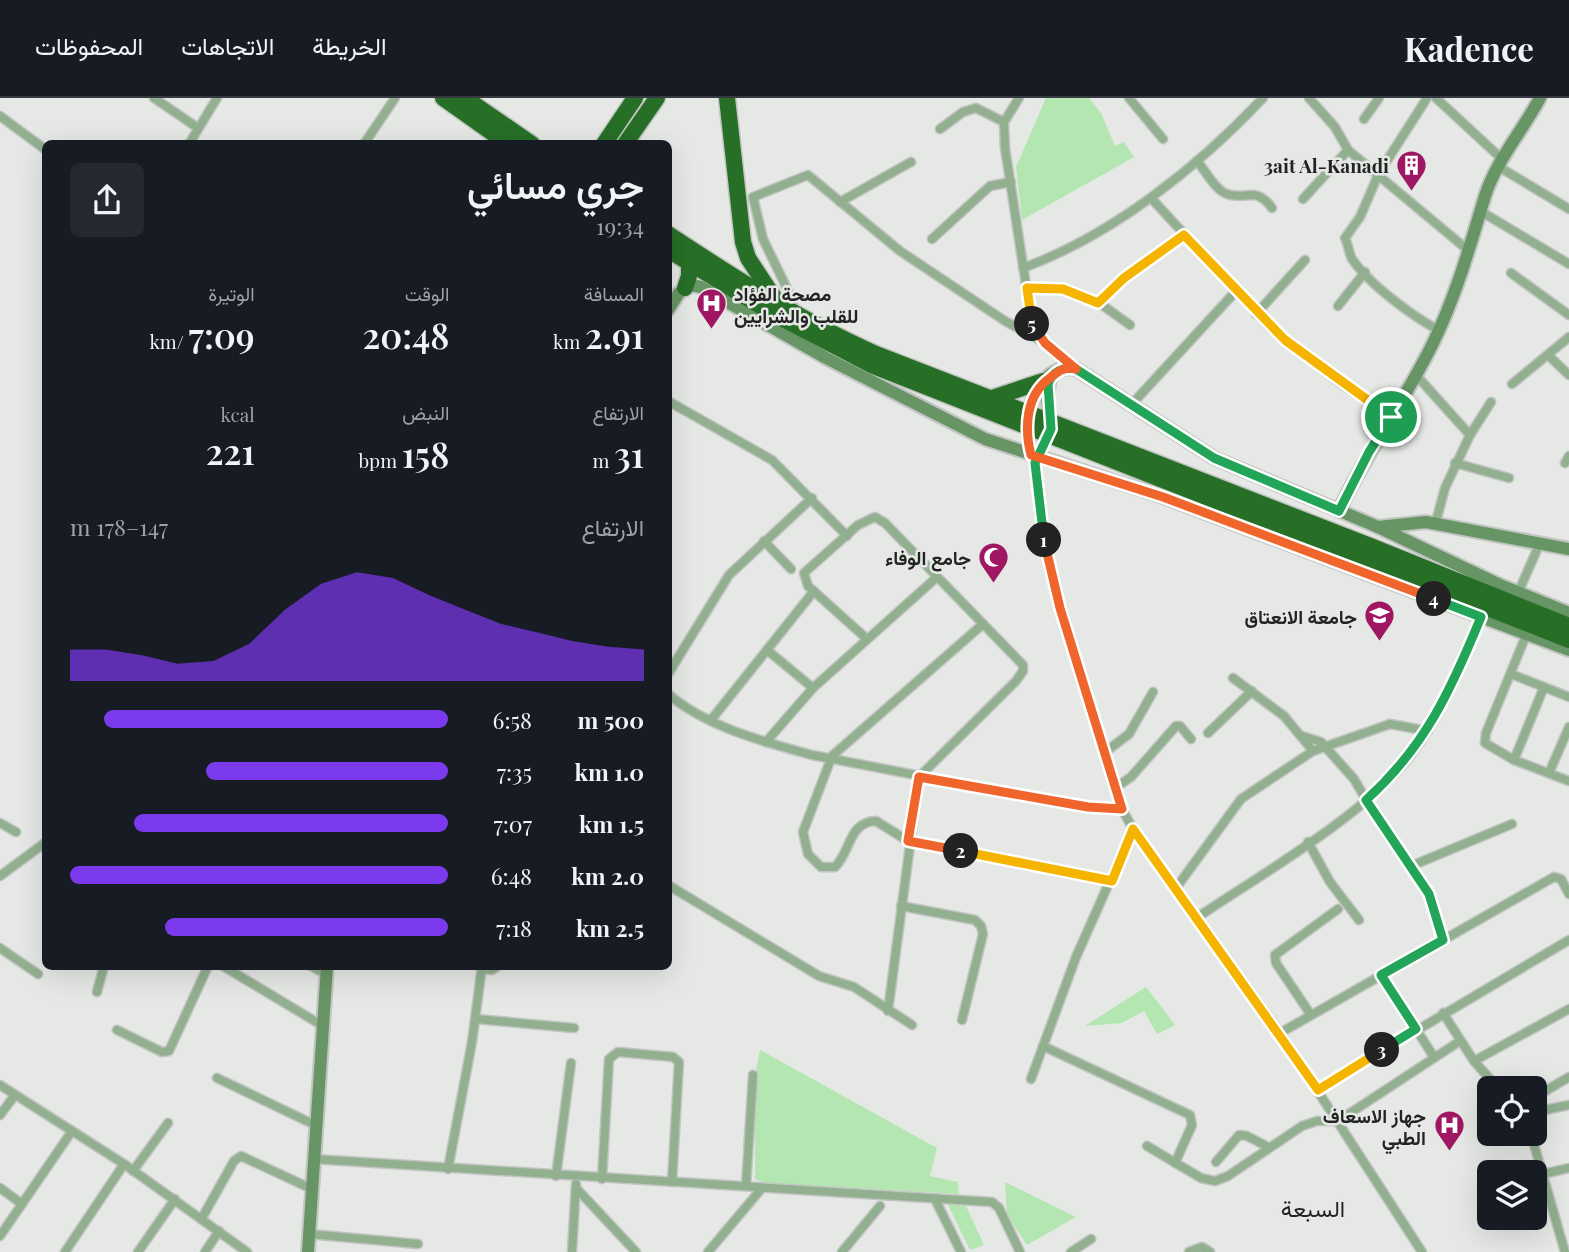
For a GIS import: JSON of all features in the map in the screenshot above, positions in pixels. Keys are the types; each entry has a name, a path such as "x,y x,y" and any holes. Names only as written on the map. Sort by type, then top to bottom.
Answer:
{"highway":[{"path":"443,98 502,140"},
{"path":"466,98 526,140"},
{"path":"607,140 635,98"},
{"path":"628,140 657,98"},
{"path":"727,98 743,242 748,258 783,305"},
{"path":"672,236 783,305 876,355 989,399 1029,421 1042,447 1372,560 1569,640"},
{"path":"672,252 841,351 1029,421"},
{"path":"685,288 689,276 688,262"},
{"path":"989,399 1046,380"},
{"path":"1042,447 1569,626"}],"street":[{"path":"154,98 198,128"},
{"path":"191,140 217,98"},
{"path":"367,140 395,98"},
{"path":"1019,98 1004,122 1013,214 1032,324 1045,343"},
{"path":"1129,98 1163,139"},
{"path":"1024,268 1055,256 1151,198 1197,160 1263,98"},
{"path":"1309,98 1335,127 1348,150 1379,173 1432,223 1469,251"},
{"path":"1364,119 1379,98"},
{"path":"1427,98 1379,173 1360,217 1345,237 1350,255 1365,272 1409,313 1438,330"},
{"path":"1436,98 1501,163 1569,209"},
{"path":"1339,511 1369,452 1416,375 1438,330 1469,251 1486,196 1501,163 1540,98"},
{"path":"940,129 963,112 976,108 1004,122"},
{"path":"0,116 42,147"},
{"path":"1303,199 1348,150"},
{"path":"1197,160 1223,192 1235,195 1253,194 1272,208"},
{"path":"840,202 911,162"},
{"path":"783,305 793,301 763,239 753,197 808,174 900,251 1015,327 1045,343 1076,369 1214,458 1378,527 1518,593 1569,613"},
{"path":"932,239 990,186 1011,182"},
{"path":"1151,198 1256,314 1304,356 1391,417"},
{"path":"1482,212 1569,264"},
{"path":"1098,303 1124,278 1184,235"},
{"path":"1256,314 1305,260"},
{"path":"1338,306 1365,272"},
{"path":"1511,273 1569,316"},
{"path":"672,305 685,288 690,285 701,287 878,385 985,439 1042,447 1163,497 1569,650"},
{"path":"1027,288 1063,289 1098,303 1130,325"},
{"path":"1132,404 1236,291"},
{"path":"1513,384 1569,337"},
{"path":"1548,355 1569,375"},
{"path":"1042,447 1029,421 1032,398 1046,380 1062,369 1076,369"},
{"path":"1416,375 1470,435"},
{"path":"1046,380 1042,447 1049,566 1122,809 1133,829 1280,1033 1422,1252"},
{"path":"1435,525 1455,463 1491,402"},
{"path":"672,403 772,460 812,498 846,536"},
{"path":"1455,463 1509,478"},
{"path":"672,667 722,585 738,564 812,498"},
{"path":"867,639 804,579 806,569 864,521 875,517 1019,660 1023,671 919,777 908,841 888,1011"},
{"path":"1378,527 1413,522 1569,549"},
{"path":"764,541 792,569"},
{"path":"1518,593 1540,543"},
{"path":"766,742 813,688 937,578"},
{"path":"711,720 814,591"},
{"path":"1198,916 1366,800 1409,758 1428,731 1481,617"},
{"path":"983,624 830,759 804,827 804,844 811,858 825,869 835,867 853,834 871,821 881,822 908,841 1112,881"},
{"path":"1527,634 1484,740 1490,748 1514,760 1569,781"},
{"path":"767,650 813,688"},
{"path":"1511,674 1569,697"},
{"path":"1233,678 1284,716 1313,751"},
{"path":"1514,760 1544,687"},
{"path":"1208,733 1252,691"},
{"path":"1104,753 1129,734 1153,692"},
{"path":"672,696 711,720 766,742 830,759 1088,807 1122,809"},
{"path":"1176,888 1241,799 1313,751 1390,724 1402,724 1428,731"},
{"path":"1115,788 1130,777 1176,726 1180,726 1191,739"},
{"path":"1549,773 1569,727"},
{"path":"1301,736 1316,738 1354,779 1429,894 1443,940"},
{"path":"0,823 16,832"},
{"path":"1410,866 1512,824"},
{"path":"1031,1079 1076,957 1133,829"},
{"path":"1308,842 1330,882 1359,920"},
{"path":"0,876 42,845"},
{"path":"1280,1033 1554,877 1561,879 1569,894"},
{"path":"672,887 819,976 854,988 912,1025"},
{"path":"901,906 975,920 981,926 983,934 962,1020"},
{"path":"1311,1015 1276,963 1275,955 1338,909"},
{"path":"1318,1090 1569,940"},
{"path":"0,948 38,974"},
{"path":"97,992 102,970"},
{"path":"117,1030 162,1052 169,1051 206,970"},
{"path":"230,970 323,1026"},
{"path":"308,1252 327,970"},
{"path":"448,1169 476,1019 482,970"},
{"path":"1381,975 1434,1057"},
{"path":"1474,1061 1569,1009"},
{"path":"1443,1013 1474,1061 1487,1076"},
{"path":"476,1019 573,1028"},
{"path":"1147,1146 1201,1178 1215,1181 1228,1176 1268,1147 1310,1123 1338,1121 1460,1041"},
{"path":"1043,1046 1190,1115 1192,1125 1175,1163"},
{"path":"602,1179 609,1059 618,1052 673,1057 679,1062 671,1182"},
{"path":"556,1176 571,1063"},
{"path":"746,1186 753,1075"},
{"path":"1547,1090 1569,1077"},
{"path":"217,1078 315,1125"},
{"path":"0,1085 124,1164 247,1252"},
{"path":"0,1115 15,1095"},
{"path":"1547,1110 1569,1105"},
{"path":"133,1171 168,1123"},
{"path":"0,1236 72,1130"},
{"path":"1216,1162 1239,1135 1247,1136 1268,1147"},
{"path":"202,1218 234,1161 241,1156 312,1189"},
{"path":"313,1159 994,1203 1020,1252"},
{"path":"65,1252 124,1164"},
{"path":"1547,1173 1569,1168"},
{"path":"572,1252 576,1177"},
{"path":"0,1188 22,1204"},
{"path":"576,1188 636,1252"},
{"path":"708,1252 762,1188"},
{"path":"1547,1188 1565,1252"},
{"path":"138,1252 174,1199"},
{"path":"935,1199 961,1252"},
{"path":"842,1252 880,1206"},
{"path":"205,1252 219,1231"},
{"path":"309,1234 418,1244"},
{"path":"1071,1252 1091,1239"},
{"path":"1189,1252 1202,1247 1210,1252"}],"green space":[{"path":"1046,98 1089,98 1101,113 1115,146 1124,142 1134,157 1022,220 1016,167"},
{"path":"1146,987 1175,1025 1157,1034 1144,1011 1122,1023 1085,1026"},
{"path":"760,1050 937,1148 930,1176 958,1182 959,1194 766,1183 755,1179 755,1075"},
{"path":"1005,1182 1076,1217 1027,1245 1007,1215"},
{"path":"947,1203 965,1204 984,1245 970,1250"}],"place":[{"name":"3ait Al-Kanadi","path":"1412,192"},
{"name":"مصحة الفؤاد للقلب والشرايين","path":"711,331"},
{"name":"جامع الوفاء","path":"994,584"},
{"name":"جامعة الانعتاق","path":"1380,643"},
{"name":"جهاز الاسعاف الطبي","path":"1449,1153"}],"district":[{"name":"السبعة","path":"1313,1207"}],"route":[{"path":"1391,417 1340,383 1285,340 1256,314 1184,235 1124,278 1098,303 1063,289 1027,288 1032,324 1037,334 1076,369 1062,369 1056,372 1040,385 1030,401 1028,422 1031,455 1039,458 1163,497 1481,617 1428,731 1409,758 1366,800 1429,894 1443,940 1381,975 1416,1029 1318,1090 1198,916 1133,829 1112,881 908,841 919,777 1088,807 1122,809 1060,608 1044,536 1035,463 1039,458 1050,437 1052,421 1046,397 1050,378 1056,372 1076,369 1202,452 1339,511 1369,452 1391,417"}]}
